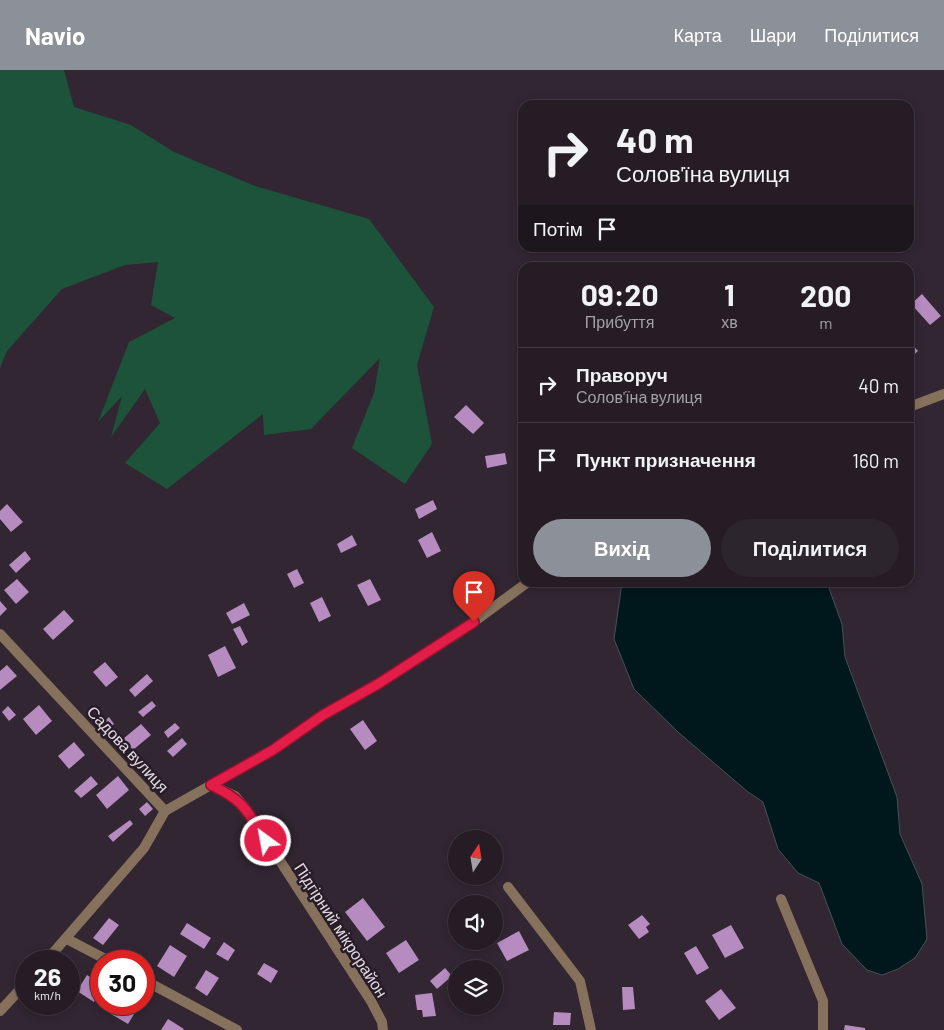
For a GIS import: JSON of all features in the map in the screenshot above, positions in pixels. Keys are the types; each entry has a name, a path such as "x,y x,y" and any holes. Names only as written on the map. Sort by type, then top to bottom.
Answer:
{"street":[{"path":"914,405 944,394"},
{"path":"165,811 273,750 323,715 386,679 460,632 521,587"},
{"name":"Садова вулиця","path":"0,634 165,811 144,848 56,950"},
{"name":"Підгірний мікрорайон","path":"211,785 235,796 247,810 371,1001 382,1022 383,1030"},
{"path":"508,887 580,981 592,1030"},
{"path":"781,899 823,1001 823,1030"},
{"path":"67,939 90,951"},
{"path":"155,986 238,1030"},
{"path":"0,1011 15,995"}],"green space":[{"path":"0,70 64,70 74,107 131,125 174,152 255,186 369,219 434,307 417,365 432,444 405,484 352,448 374,393 380,358 311,429 264,435 263,414 167,489 125,463 160,423 145,389 111,437 122,396 98,422 129,342 175,318 151,305 158,262 125,265 62,289 7,351 0,368"}],"water":[{"path":"621,587 828,587 842,624 845,657 897,797 900,834 922,884 927,939 915,958 898,969 882,975 867,970 842,944 819,883 798,873 778,849 763,802 748,792 679,733 634,689 614,639"}],"building":[{"path":"922,294 941,316 930,325 914,307 914,301"},
{"path":"914,347 918,351 914,355"},
{"path":"466,405 484,423 473,434 454,417"},
{"path":"505,453 507,464 487,468 485,456"},
{"path":"433,500 437,509 419,519 415,509"},
{"path":"7,504 23,522 11,532 0,519 0,511"},
{"path":"432,532 441,551 427,558 418,540"},
{"path":"352,535 357,545 341,553 337,544"},
{"path":"25,551 31,559 16,573 9,565"},
{"path":"297,569 304,583 294,588 287,574"},
{"path":"17,579 29,592 16,604 4,590"},
{"path":"370,579 381,600 368,606 357,585"},
{"path":"322,597 331,616 319,622 310,603"},
{"path":"0,601 7,609 0,616"},
{"path":"244,603 250,615 232,624 226,613"},
{"path":"64,610 74,621 53,640 43,629"},
{"path":"240,626 248,642 242,646 233,629"},
{"path":"225,646 236,668 218,677 208,655"},
{"path":"105,662 118,677 106,687 93,672"},
{"path":"7,665 17,676 0,690 0,671"},
{"path":"147,674 153,681 135,697 129,690"},
{"path":"152,701 156,706 143,717 138,712"},
{"path":"39,705 52,721 36,735 23,719"},
{"path":"8,706 16,715 9,721 2,712"},
{"path":"109,717 114,724 103,734 98,727"},
{"path":"363,720 377,741 365,750 350,729"},
{"path":"175,723 180,728 168,738 164,732"},
{"path":"141,724 151,735 133,750 123,739"},
{"path":"182,738 187,744 173,757 167,751"},
{"path":"74,742 85,755 69,769 58,756"},
{"path":"91,776 98,784 81,798 74,791"},
{"path":"118,776 129,790 107,809 96,795"},
{"path":"147,802 153,809 145,816 139,809"},
{"path":"130,820 133,824 113,842 108,836"},
{"path":"363,898 385,927 367,941 345,912"},
{"path":"642,915 650,924 646,927 649,932 639,939 628,925"},
{"path":"109,918 119,925 103,945 93,938"},
{"path":"187,923 211,938 204,949 180,934"},
{"path":"731,925 744,948 725,958 712,935"},
{"path":"519,931 529,950 507,961 501,950 503,950 503,940"},
{"path":"406,940 419,960 399,973 386,953"},
{"path":"224,942 235,950 228,961 216,954"},
{"path":"170,945 187,956 174,977 157,966"},
{"path":"696,946 709,968 697,975 684,953"},
{"path":"264,963 278,971 271,983 257,974"},
{"path":"445,968 448,971 448,979 437,989 430,981"},
{"path":"206,970 219,978 207,996 195,988"},
{"path":"87,975 90,977 90,999 80,993 80,986"},
{"path":"622,987 633,987 635,1009 623,1010"},
{"path":"721,989 736,1008 719,1020 705,1001"},
{"path":"432,993 436,1016 423,1017 422,1010 417,1010 415,995"},
{"path":"554,1012 571,1013 570,1025 553,1025"},
{"path":"113,1015 134,1015 128,1024"},
{"path":"168,1019 184,1029 161,1030"},
{"path":"845,1025 865,1028 865,1030 844,1030"}],"route":[{"path":"266,841 247,810 235,796 211,785 273,750 323,715 378,684 474,622"}]}
